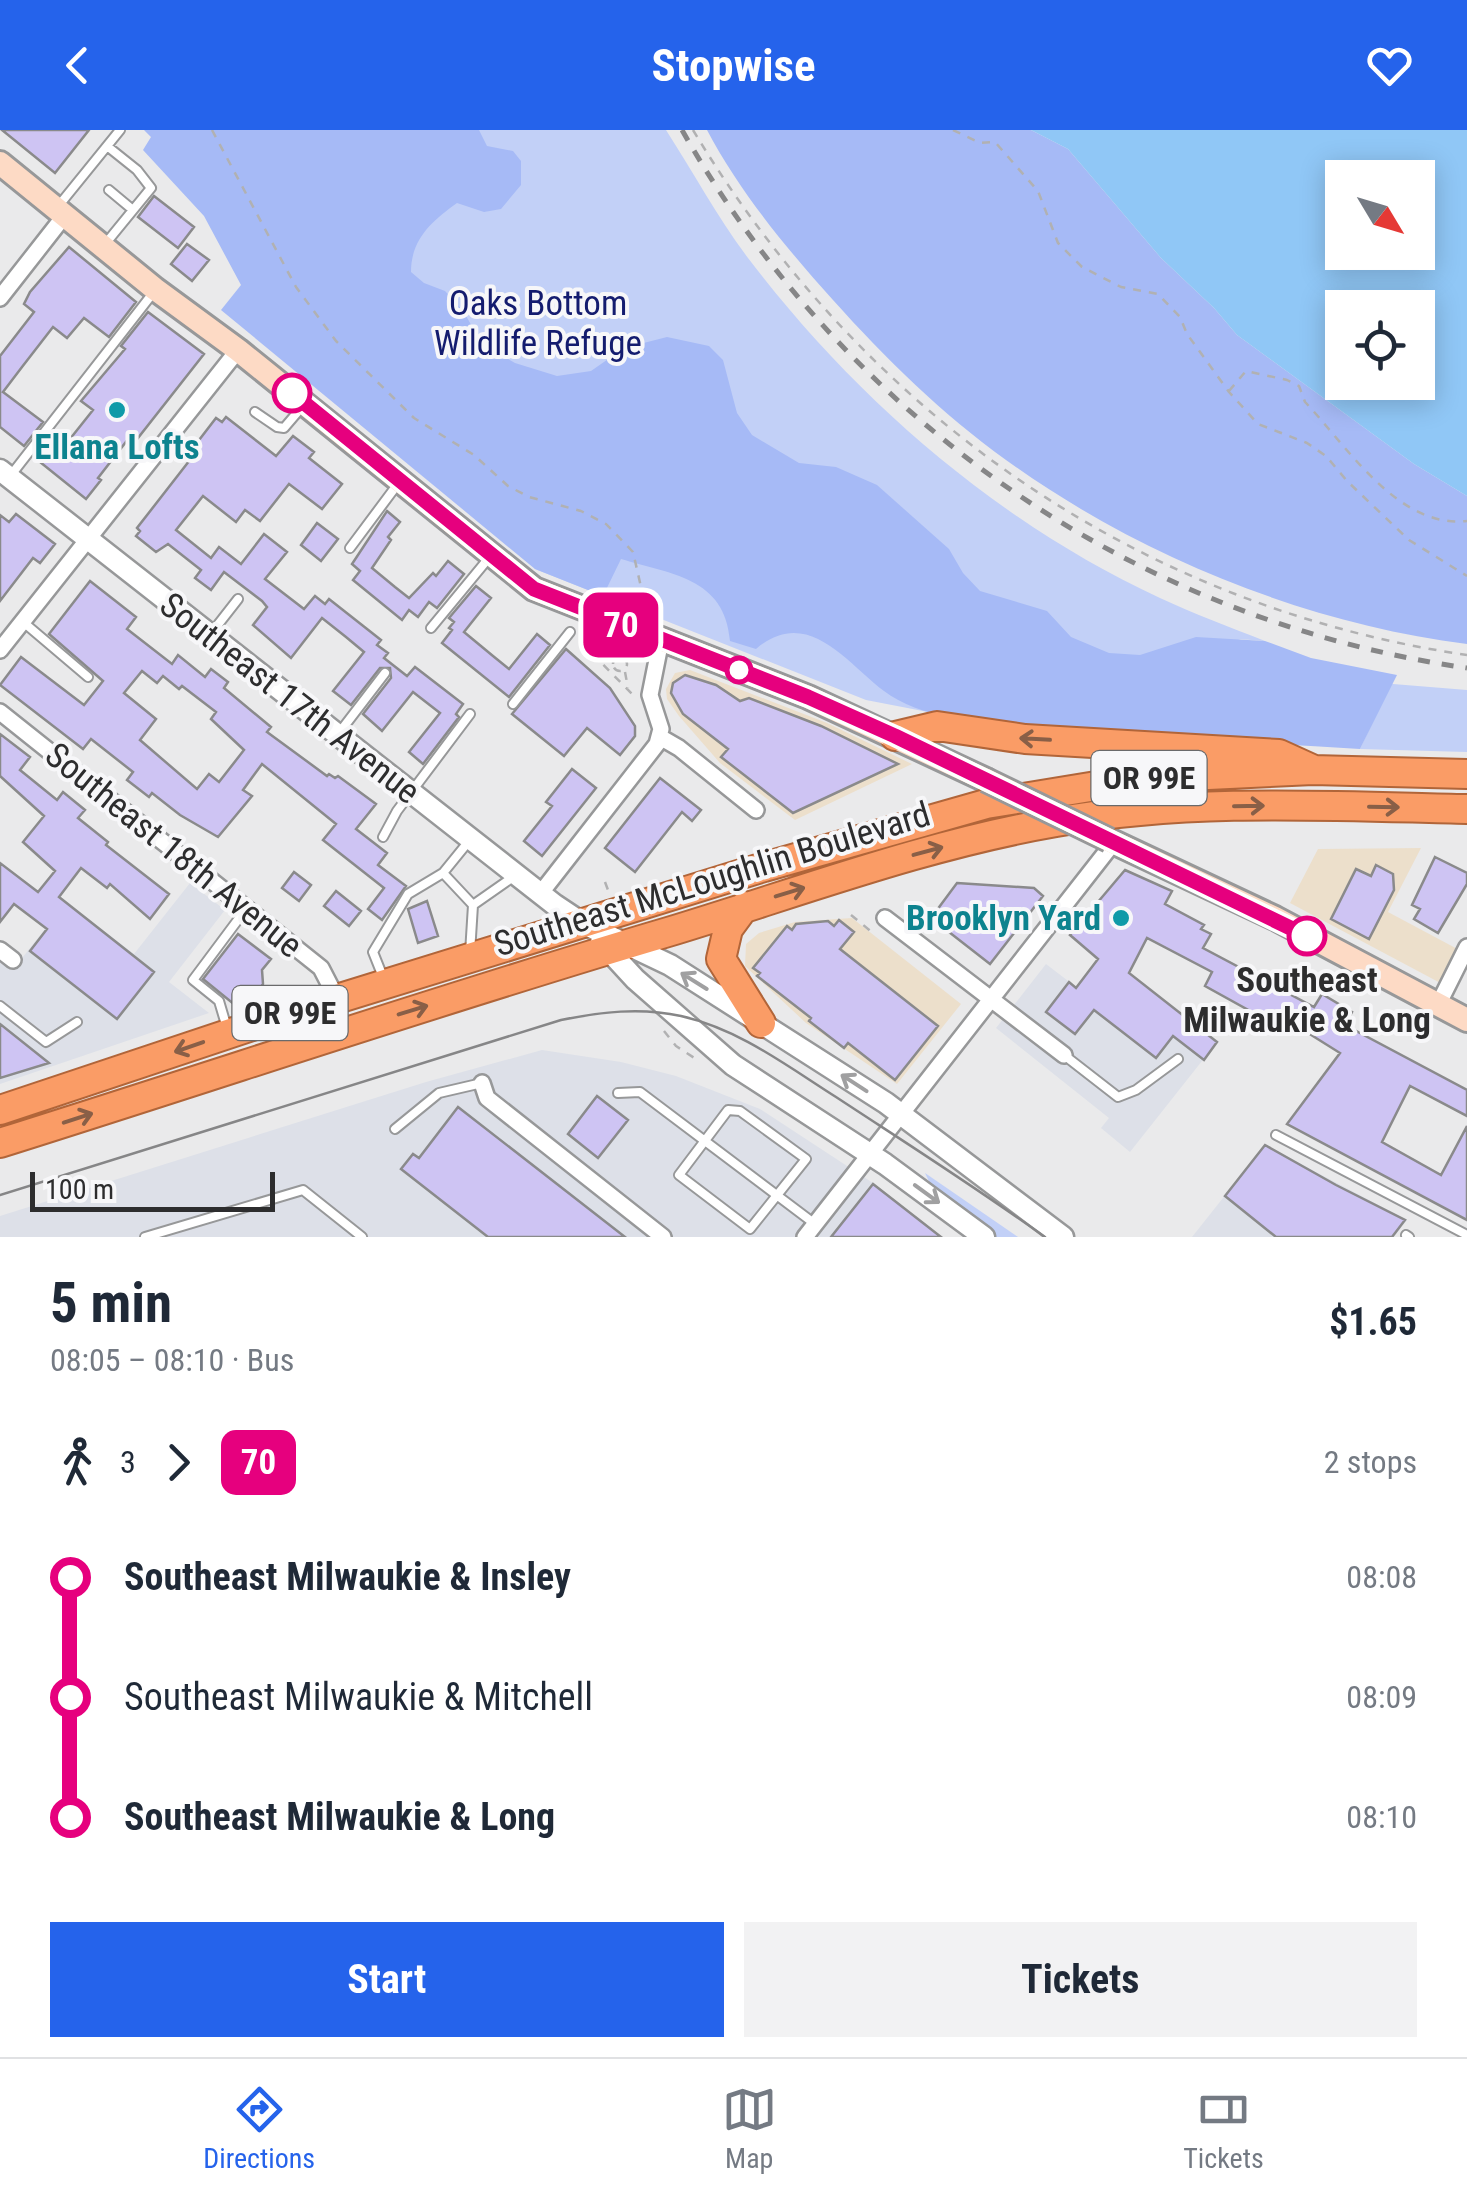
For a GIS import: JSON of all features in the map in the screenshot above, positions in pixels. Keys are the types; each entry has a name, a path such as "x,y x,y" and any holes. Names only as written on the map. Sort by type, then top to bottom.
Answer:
{"highway":[{"path":"895,736 937,726 1025,739 1132,742 1279,754 1313,770"},
{"name":"Southeast McLoughlin Boulevard","path":"0,1110 469,958 986,804 1145,778 1313,770 1467,774"},
{"name":"Southeast McLoughlin Boulevard","path":"0,1143 745,906 944,847 1024,828 1113,813 1300,805 1467,809"},
{"path":"745,906 728,929 721,959 761,1023"}],"main road":[{"path":"0,163 534,589 808,697 895,736 1274,918 1467,1020"}],"street":[{"path":"0,298 60,212"},
{"path":"0,650 6,631 22,621 238,350"},
{"name":"Southeast 17th Avenue","path":"4,474 540,894 616,946 670,965 900,1114 1063,1237"},
{"path":"540,894 652,754 661,729 650,695 660,640"},
{"name":"Southeast 18th Avenue","path":"0,712 321,968 337,999"},
{"path":"660,737 756,810"},
{"path":"810,1230 1112,841"},
{"path":"885,918 1064,1055"},
{"name":"Southeast 17th Avenue","path":"616,946 635,978 733,1066 869,1154 984,1237"},
{"path":"1438,1005 1467,947"},
{"path":"482,1083 486,1098 663,1237"}],"lane":[{"path":"60,212 120,130"},
{"path":"103,246 151,188 138,170 107,146"},
{"path":"109,190 133,210"},
{"path":"4,474 155,289"},
{"path":"255,412 276,428 284,428 305,404"},
{"path":"350,548 400,481"},
{"path":"431,628 490,556"},
{"path":"210,635 238,600"},
{"path":"22,621 88,677"},
{"path":"513,704 570,632"},
{"path":"337,735 385,673"},
{"path":"383,836 410,792 470,714"},
{"path":"386,984 373,952 408,894 442,873 470,839"},
{"path":"442,873 473,905 469,958"},
{"path":"473,905 516,875"},
{"path":"229,1033 219,1001 192,980 246,909"},
{"path":"0,1006 46,1042 77,1022"},
{"path":"1064,1055 1118,1096 1136,1090 1178,1058"},
{"path":"395,1129 440,1093 482,1083"},
{"path":"618,1093 640,1092 777,1195 810,1230"},
{"path":"728,1110 740,1111 806,1158 750,1230 680,1174 705,1139 728,1110"},
{"path":"1276,1135 1467,1235"},
{"path":"145,1237 303,1190 362,1237"}],"path":[{"path":"212,130 296,287 336,341 414,418 474,454 508,486 529,497 581,511 614,531 633,552 641,587"},
{"path":"693,130 742,208 832,318 953,431 1037,494 1140,551 1256,601 1357,632 1467,654"},
{"path":"953,130 980,143 995,142 1008,154 1038,191 1058,243 1082,267 1121,287 1158,294 1180,317 1187,334 1228,392 1258,424 1326,456 1346,481 1410,540 1467,576"},
{"path":"1228,392 1246,370 1288,380 1299,386 1304,402 1391,495 1416,514 1467,520"},
{"path":"626,667 620,672 612,670 612,662 620,656 626,660 626,667 624,677 628,689"},
{"path":"605,882 608,890"},
{"path":"852,915 873,933 885,918"}],"shaded area":[{"name":"Oaks Bottom Wildlife Refuge","path":"144,130 479,130 487,146 513,151 521,161 521,185 501,209 484,212 457,203 448,210 419,240 411,272 424,283 445,291 464,312 481,343 515,363 557,376 591,371 624,348 667,337 709,346 723,360 737,413 752,435 799,463 836,467 877,485 949,549 980,591 1047,611 1071,637 1109,653 1140,655 1196,637 1265,641 1311,658 1397,675 1360,749 974,722 932,713 898,700 840,653 809,635 775,637 756,649 730,641 718,603 706,591 676,575 621,559 603,596 535,569 221,310 241,285 204,216 143,150 151,137"},
{"path":"707,130 1031,130 1068,149 1161,258 1237,335 1414,464 1467,496 1467,644 1345,620 1285,602 1167,555 1057,495 959,424 873,343 798,260 734,175"},
{"path":"1031,130 1467,130 1467,496 1414,464 1326,400 1435,400 1435,290 1325,290 1325,399 1237,335 1161,258 1068,149"},
{"path":"690,670 827,723 912,764 795,820 720,763 667,699 666,689 675,673"},
{"path":"1421,848 1388,912 1463,952 1446,986 1290,903 1318,849"},
{"path":"190,883 225,910 169,982 209,1013 0,1084 0,948 19,962 66,902 134,954"},
{"path":"852,918 961,1004 897,1084 806,1023 745,966 746,944 759,933 795,922"},
{"path":"1104,953 1217,1042 1130,1152 1101,1128 1109,1118 996,1028 1046,964 1076,987"},
{"path":"542,1050 621,1062 676,1076 760,1109 873,1183 942,1237 0,1237 0,1216 426,1082"},
{"path":"1265,1145 1407,1220 1394,1237 1192,1237"}],"green space":[{"name":"Oaks Bottom Wildlife Refuge","path":"189,130 666,130 737,243 790,310 883,408 987,495 1100,568 1173,604 1265,641 1238,639 1327,669 1393,684 1467,690 1467,752 1360,749 1378,711 980,722 866,700 535,569"},
{"path":"925,1173 1018,1237 993,1237 933,1190"}],"building":[{"path":"2,130 89,130 55,173"},
{"path":"154,196 194,227 178,248 138,217"},
{"path":"187,244 209,260 192,281 171,264"},
{"path":"69,247 136,302 109,337 84,318 67,338 53,327 3,392 43,422 24,446 0,427 0,356 34,312 24,304 30,292"},
{"path":"148,312 204,354 134,443 129,438 86,499 36,455 49,439 62,449 93,410 81,401 125,349 121,346"},
{"path":"226,417 276,456 293,436 314,452 309,458 342,484 322,509 289,484 260,521 245,510 236,522 203,496 176,530 211,558 219,547 241,564 264,534 287,552 265,579 304,609 315,596 325,604 329,599 381,640 377,645 388,653 384,658 407,676 415,667 463,704 456,714 459,717 423,764 409,752 440,713 413,692 382,731 363,714 391,678 390,668 380,668 351,705 333,691 364,652 322,618 291,658 253,625 267,607 262,601 224,572 211,590 195,578 201,570 168,544 156,552 136,536 140,531 137,528 200,447 196,444 216,418 222,422"},
{"path":"387,511 400,522 372,568 395,587 409,598 448,561 464,574 437,608 429,602 418,617 409,610 402,620 353,580 360,571 352,564"},
{"path":"16,514 55,544 40,563 33,558 0,601 0,515 9,522"},
{"path":"317,523 338,539 321,561 301,545"},
{"path":"90,581 136,617 127,629 172,664 178,655 205,677 211,669 228,682 224,688 271,727 267,732 327,776 338,776 376,804 356,829 387,853 378,865 406,886 382,920 368,909 384,888 323,840 336,824 262,764 243,790 252,796 218,837 152,793 149,797 127,780 133,772 91,739 83,749 0,685 21,657 84,705 103,681 49,634","holes":["142,671 157,683 163,676 216,712 211,719 244,750 219,782 209,774 197,789 140,740 156,719 124,693"]},
{"path":"476,586 491,598 464,632 509,669 537,634 550,645 509,697 442,643 452,630 449,628 454,622 449,618"},
{"path":"566,649 610,688 635,726 635,736 620,755 587,728 564,756 512,714"},
{"path":"685,675 716,685 740,701 749,698 821,726 898,764 793,813 721,757 728,749 683,714 671,693 673,683"},
{"path":"0,734 30,757 20,770 57,800 63,792 85,810 78,818 169,894 150,919 110,884 107,888 81,868 59,897 154,972 117,1019 30,951 47,929 14,904 0,922 0,863 38,892 55,871 23,842 44,816 0,776"},
{"path":"572,769 596,788 542,856 524,841 552,806 546,802"},
{"path":"660,778 701,810 692,821 682,812 635,872 605,848"},
{"path":"1435,857 1467,873 1467,884 1438,933 1414,919 1420,909 1412,905"},
{"path":"1376,865 1393,874 1394,890 1369,939 1331,919 1356,869 1371,876"},
{"path":"1125,870 1172,891 1165,904 1204,925 1201,929 1211,934 1203,948 1314,1007 1322,994 1352,1012 1345,1025 1467,1090 1467,1116 1410,1086 1382,1142 1441,1175 1467,1126 1467,1220 1287,1124 1340,1053 1284,1018 1279,1027 1205,986 1212,972 1147,938 1129,973 1217,1042 1204,1060 1173,1036 1156,1058 1094,1010 1075,1034 1046,1012 1069,982 1076,988 1098,959 1070,935"},
{"path":"294,872 311,885 299,901 282,888"},
{"path":"957,883 1034,888 1043,896 990,964 931,918"},
{"path":"336,891 361,911 349,926 324,906"},
{"path":"427,901 438,936 418,943 408,909"},
{"path":"839,920 854,932 840,949 938,1026 895,1080 848,1043 844,1048 809,1021 811,1018 757,976 760,973 753,968 787,926 792,930 796,924 828,921 834,926"},
{"path":"238,934 271,959 262,970 263,984 256,994 244,994 235,1005 203,979"},
{"path":"0,1024 49,1063 0,1078"},
{"path":"597,1096 628,1120 598,1158 568,1134"},
{"path":"458,1107 625,1237 488,1237 401,1169 413,1154 419,1158"},
{"path":"1265,1145 1405,1220 1392,1237 1276,1237 1225,1196"},
{"path":"873,1184 941,1237 831,1237"}],"tram line":[{"path":"0,1195 561,1020 636,1011 702,1022 762,1050 1045,1237"}],"railway":[{"path":"682,130 749,235 828,330 915,416 1012,490 1116,554 1227,605 1345,643 1467,668"}],"bus line":[{"name":"70","path":"292,393 534,589 808,697 895,736 1307,936"}],"place":[{"name":"Ellana Lofts","path":"117,410"},
{"name":"Brooklyn Yard","path":"1121,918"},
{"name":"Southeast Milwaukie & Long","path":"1307,936"}]}
